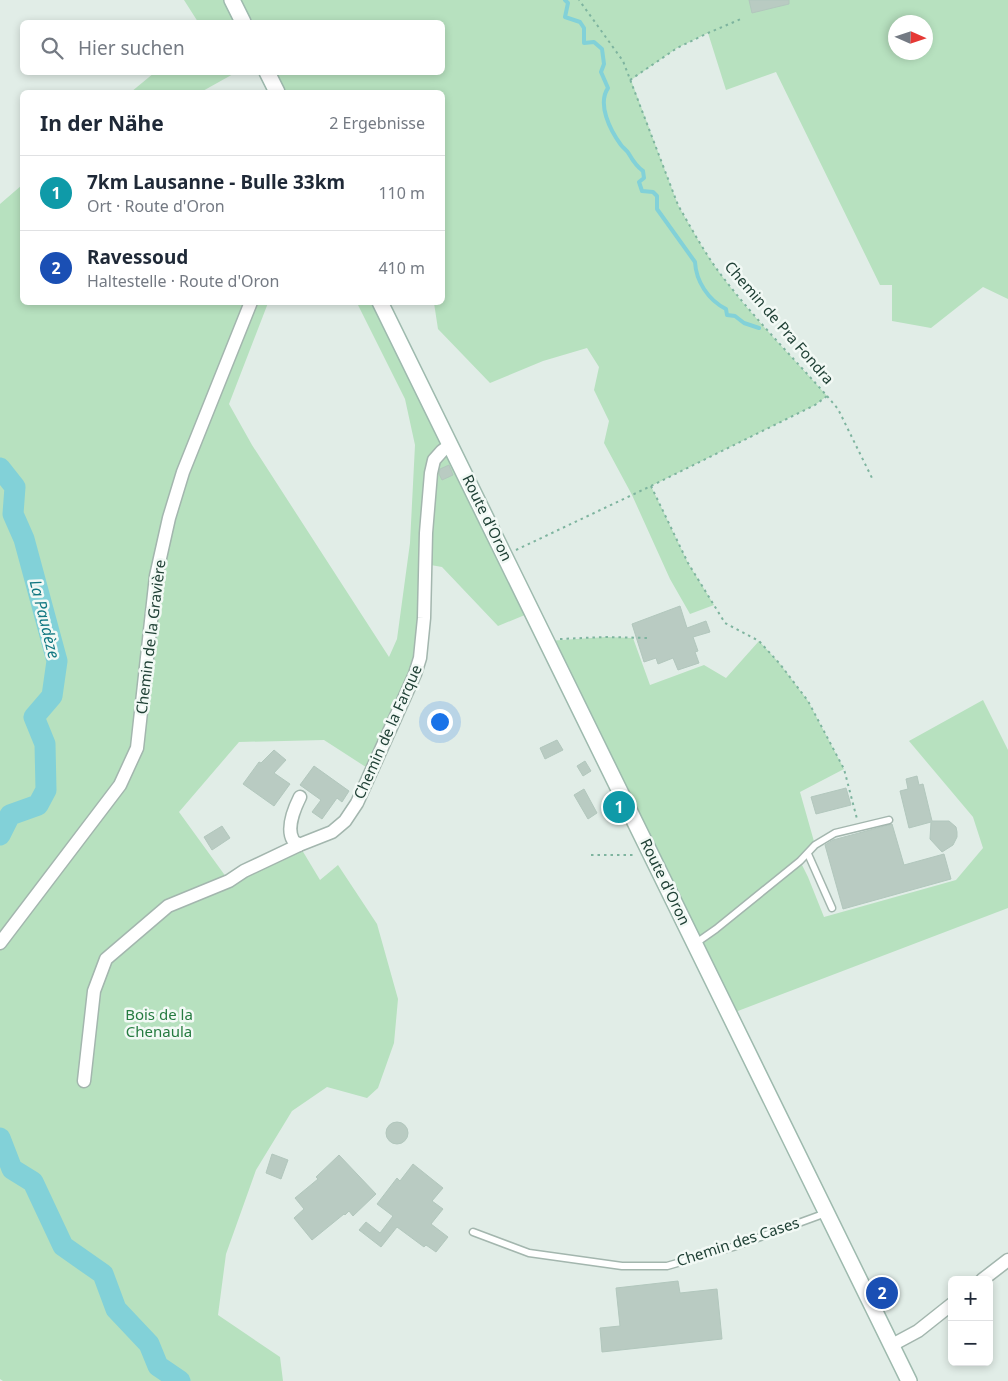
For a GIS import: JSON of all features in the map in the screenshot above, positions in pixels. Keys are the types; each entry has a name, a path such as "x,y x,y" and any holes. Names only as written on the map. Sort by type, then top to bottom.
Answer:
{"main road":[{"path":"232,0 242,20"},
{"path":"268,75 276,90"},
{"name":"Route d'Oron","path":"381,305 696,943 909,1381"}],"street":[{"name":"Chemin de la Gravière","path":"0,943 120,785 137,748 156,576 169,518 183,472 250,305"},
{"name":"Chemin de la Farque","path":"84,1081 94,992 106,959 168,906 229,881 244,871 332,832 345,820 357,803 415,674 420,658 424,618 426,533 431,473 434,460 450,445"},
{"path":"299,845 293,840 291,829 295,808 300,797"},
{"path":"987,1276 1008,1260"},
{"path":"892,1345 918,1331 948,1307"}],"lane":[{"path":"696,943 808,854 816,845 835,834 889,820"},
{"path":"808,854 832,908"},
{"name":"Chemin des Cases","path":"473,1232 529,1253 622,1266 667,1266 733,1247 827,1212"}],"path":[{"name":"Chemin de Pra Fondra","path":"505,555 651,486 815,405 827,396 762,324 716,268 678,205 623,60 579,0"},
{"path":"630,80 677,48 708,32 742,19"},
{"path":"827,396 838,409 874,480"},
{"path":"651,486 688,563 725,624 759,641 780,664 808,701 844,770 859,828"},
{"path":"546,640 598,637 648,638"},
{"path":"591,855 632,855 650,852"}],"green space":[{"path":"184,0 1008,0 1008,299 983,287 931,328 892,321 892,285 880,285 776,72 726,90 708,33 677,48 631,80 678,205 706,253 728,285 827,396 815,405 651,486 688,563 714,605 690,614 670,579 632,495 604,443 609,421 594,390 599,367 587,348 543,361 490,383 438,329 434,305 445,305 445,90 276,90 268,75 445,75 445,20 197,20"},
{"path":"152,75 231,75 205,90 133,90"},
{"name":"Bois de la Chenaula","path":"20,187 20,305 267,305 229,404 252,445 389,657 397,639 410,543 415,445 405,399 358,305 381,305 532,612 498,626 442,567 425,564 420,658 372,771 324,740 239,742 179,812 229,881 299,845 320,880 338,865 377,924 398,999 394,1043 378,1088 367,1098 327,1087 292,1111 256,1170 226,1254 218,1315 280,1357 283,1381 3,1381 0,1379 0,204"},
{"path":"606,637 633,638 650,685 704,665 726,678 759,641 780,664 808,701 844,769 800,792 815,845 800,861 824,917 956,880 983,848 973,817 909,741 983,700 1008,750 1008,908 730,1014 547,641"}],"building":[{"path":"749,0 789,0 789,4 752,13"},
{"path":"449,465 453,475 442,480 439,474 440,469"},
{"path":"680,606 687,628 706,621 710,632 693,637 698,651 695,652 699,663 678,670 673,658 658,664 656,658 644,662 632,624"},
{"path":"557,740 563,750 545,759 540,748"},
{"path":"274,750 286,760 274,773 290,784 274,806 243,784 259,762 261,763"},
{"path":"585,761 591,771 583,776 577,766"},
{"path":"314,766 349,791 342,802 337,798 322,819 312,812 321,800 300,785"},
{"path":"917,776 919,785 923,784 932,821 949,821 956,827 957,837 953,845 942,852 930,839 931,822 909,828 900,791 908,789 906,779"},
{"path":"846,788 851,805 816,814 811,797"},
{"path":"584,789 597,813 588,819 574,795"},
{"path":"892,824 904,865 944,854 951,879 843,909 825,845 833,840"},
{"path":"222,826 230,838 212,850 204,837"},
{"path":"397,1122 405,1125 408,1133 405,1141 397,1144 389,1141 386,1133 389,1125"},
{"path":"272,1154 288,1160 281,1179 266,1173"},
{"path":"339,1155 376,1194 353,1216 349,1211 312,1240 294,1218 304,1209 295,1198 318,1179 316,1177"},
{"path":"413,1164 443,1188 432,1201 443,1209 431,1224 448,1237 436,1252 426,1245 424,1247 397,1227 381,1247 359,1230 366,1222 380,1233 393,1216 377,1204 397,1178 400,1181"},
{"path":"678,1281 680,1293 717,1289 722,1339 602,1352 600,1328 620,1326 616,1288"}],"waterway":[{"path":"565,0 568,3 565,17 580,22 584,28 584,43 594,42 602,49 604,64 601,72 608,88 604,102 606,117 617,139 643,171 644,178 639,182 642,191 653,192 657,196 657,209 695,262 701,283 714,301 726,309 727,315 735,316 744,323 759,328"},
{"name":"La Paudèze","path":"0,468 15,487 13,514 24,539 57,661 52,696 34,717 45,744 46,790 38,805 10,815 0,835"},
{"name":"La Paudèze","path":"0,1138 12,1169 33,1182 63,1246 103,1274 116,1309 149,1344 158,1366 180,1381"}],"place":[{"name":"7km Lausanne - Bulle 33km","path":"619,807"},
{"name":"Ravessoud","path":"882,1293"}]}
